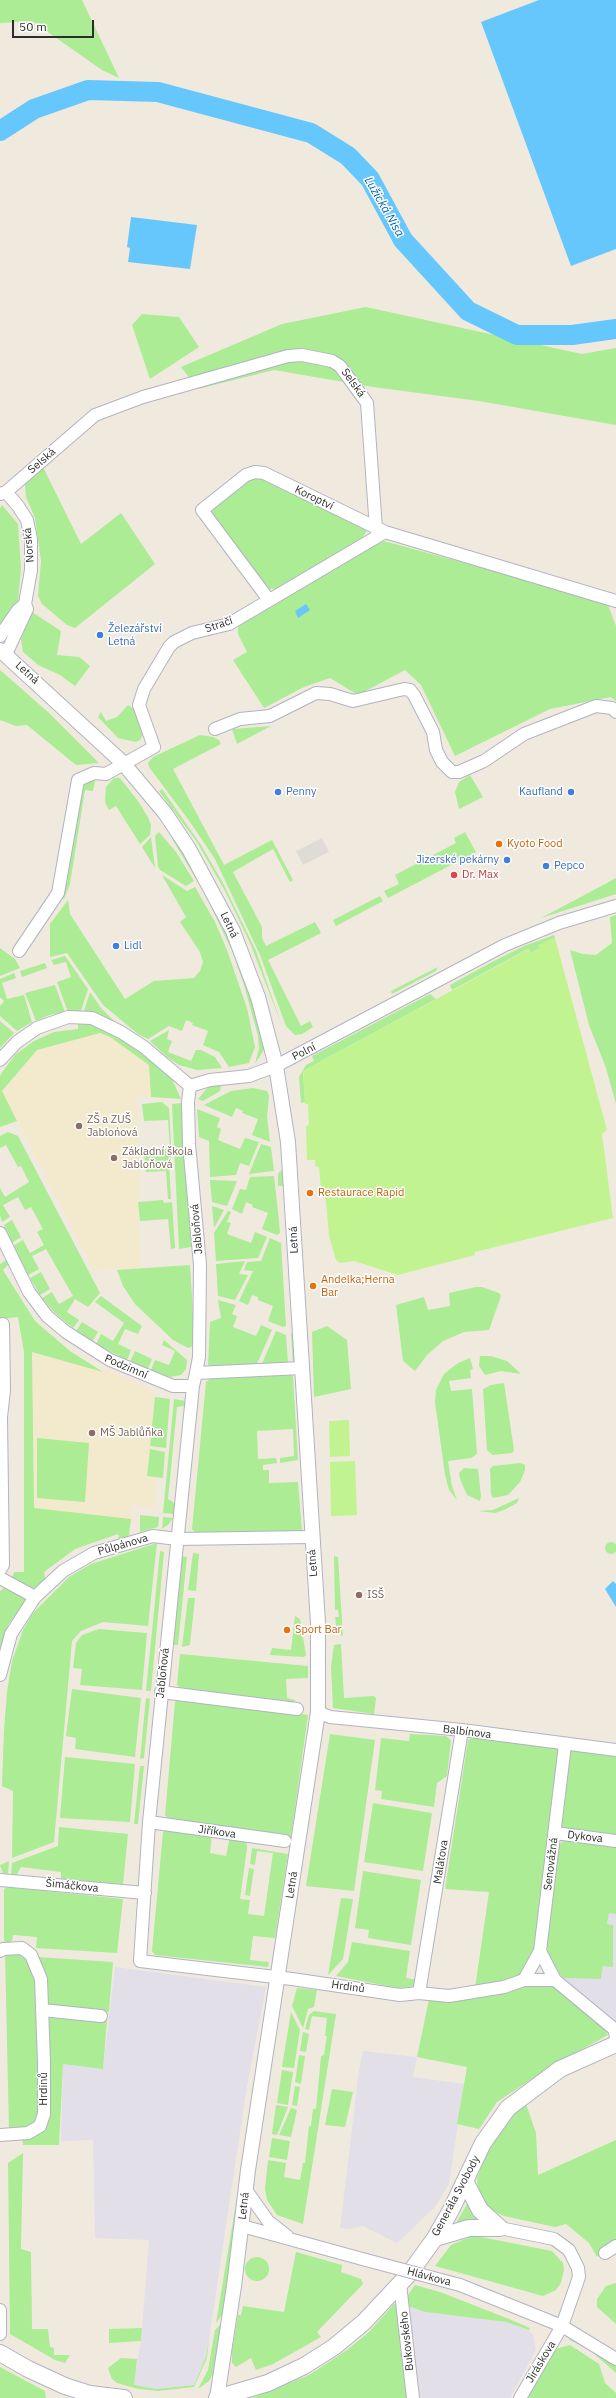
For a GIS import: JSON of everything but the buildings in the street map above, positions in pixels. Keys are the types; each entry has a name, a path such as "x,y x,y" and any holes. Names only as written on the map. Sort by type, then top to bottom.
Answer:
{"main road":[{"name":"Generála Svobody","path":"217,2398 268,2383 304,2366 334,2347 364,2322 400,2284 435,2238 483,2144 508,2108 560,2069 616,2044"},
{"path":"465,2181 480,2210 500,2228"},
{"path":"435,2238 469,2228 500,2228"},
{"path":"0,2353 28,2369 65,2386 90,2394 124,2398"}],"street":[{"name":"Selská","path":"3,493 95,415 143,397 288,356 302,355 332,361 340,366 367,403 380,530"},
{"name":"Koroptví","path":"269,600 202,510 250,473 264,473 380,530"},
{"name":"Norská","path":"3,493 18,506 27,520 31,540 31,570 25,604 27,609 24,618 3,652"},
{"name":"Stračí","path":"123,763 154,747 139,705 144,689 163,654 174,642 192,633 229,624 380,530"},
{"path":"380,530 616,601"},
{"path":"0,636 18,610 25,604"},
{"name":"Letná","path":"3,652 123,763 166,813 212,891 233,932 258,997 276,1066 288,1142 311,1537 318,1623 318,1712 246,2190 217,2398"},
{"path":"215,729 240,719 270,716 316,693 330,694 353,701 404,688 410,690 433,732 436,750 442,762 448,770 455,772 484,761 524,734 596,706 612,708 616,712"},
{"path":"19,951 58,893 78,780 94,773 106,774 123,763"},
{"name":"Polní","path":"190,1086 210,1080 249,1076 276,1066 505,945 559,923 616,906"},
{"path":"0,1060 17,1042 37,1028 68,1017 87,1017 102,1021 144,1047 190,1086"},
{"name":"Jabloňová","path":"190,1086 188,1102 189,1144 200,1265 199,1357 196,1372"},
{"name":"Podzimní","path":"0,1233 29,1292 47,1316 66,1332 110,1360 173,1386 193,1386"},
{"path":"0,1570 3,1565 0,1416 4,1390 3,1324"},
{"path":"193,1386 196,1372 302,1368"},
{"name":"Jabloňová","path":"140,1961 149,1822 193,1386"},
{"name":"Půlpánova","path":"0,1675 11,1634 35,1597 63,1571 94,1553 153,1536 177,1539 311,1537"},
{"path":"0,1578 35,1597"},
{"path":"161,1692 297,1709"},
{"name":"Balbínova","path":"318,1712 330,1717 462,1730 616,1750"},
{"name":"Malátova","path":"420,1993 462,1730"},
{"name":"Senovážná","path":"524,1980 540,1952 566,1744"},
{"name":"Jiříkova","path":"149,1822 285,1841"},
{"name":"Dykova","path":"554,1833 616,1841"},
{"name":"Šimáčkova","path":"0,1880 144,1893"},
{"name":"Hrdinů","path":"0,1952 3,1949 22,1948 31,1955 41,1979 43,2118 40,2126 28,2133 0,2135"},
{"path":"540,1952 555,1980 614,2029 616,2037"},
{"name":"Hrdinů","path":"140,1961 278,1977 400,1995 420,1993 450,1996 504,1987 524,1980 555,1980"},
{"path":"42,2010 101,2016"},
{"name":"Hlávkova","path":"246,2190 268,2220 291,2239"},
{"name":"Hlávkova","path":"242,2226 460,2285 562,2326 616,2359"},
{"path":"500,2228 554,2239 569,2250 578,2268 579,2277 562,2326"},
{"path":"605,2253 616,2246"},
{"name":"Bukovského","path":"400,2284 413,2398"},
{"path":"0,2310 0,2334"},
{"name":"Jiráskova","path":"520,2398 562,2326"}],"shaded area":[{"path":"322,838 329,852 303,865 296,851"},
{"name":"ZŠ a ZUŠ Jablońová","path":"100,1033 110,1037 149,1065 151,1097 136,1098 140,1154 138,1202 141,1268 94,1270 2,1091 37,1050"},
{"name":"MŠ Jablůňka","path":"32,1351 103,1371 106,1370 155,1391 147,1476 157,1477 154,1507 132,1505 131,1519 34,1508"},
{"path":"609,1912 616,1913 616,2023 564,1978 601,1978 612,1925 607,1924"},
{"path":"115,1967 266,1987 247,2086 206,2357 194,2385 156,2389 133,2385 141,2341 149,2240 95,2238 93,2140 61,2141 63,2064 103,2069"},
{"path":"363,2051 417,2057 413,2077 464,2084 449,2184 435,2207 397,2243 363,2226 350,2229 340,2228 359,2070"},
{"path":"408,2306 425,2312 506,2322 529,2330 533,2335 536,2350 510,2398 418,2398"}],"green space":[{"path":"0,0 82,0 119,78 102,70 32,21 0,23"},
{"path":"366,307 582,354 616,348 616,425 479,401 373,387 274,370 198,389 181,367 282,324"},
{"path":"142,314 179,317 199,347 150,379 132,325"},
{"path":"43,467 81,544 121,513 155,564 75,628 67,625 42,604 38,596 41,561 35,518 26,497 25,484"},
{"path":"251,476 276,483 368,528 360,543 317,565 278,589 268,589 213,518 212,508"},
{"path":"2,505 18,524 21,568 18,602 0,629 0,508"},
{"path":"384,541 607,602 616,626 616,701 611,697 550,709 455,756 421,685 405,670 358,695 330,678 304,687 264,708 233,660 247,652 238,634 238,627 274,601 323,572"},
{"path":"32,612 61,631 57,655 79,657 90,666 75,686 60,675 38,665 23,652 21,639"},
{"path":"0,670 49,713 99,763 76,765 27,725 16,726 0,720"},
{"path":"128,705 140,713 143,734 140,740 136,742 118,738 98,717 101,712 106,721 117,717"},
{"path":"271,726 237,744 232,729"},
{"path":"200,735 213,737 219,740 221,744 173,769 224,865 272,840 293,880 290,882 273,849 233,872 262,927 262,938 266,946 315,922 321,933 268,960 301,1026 310,1021 313,1027 302,1034 295,1035 286,1026 260,955 215,859 190,822 149,767 148,763 153,757"},
{"path":"470,775 483,797 459,809 455,792 459,782"},
{"path":"96,776 93,791 85,790 70,884 64,899 62,897 81,787 84,782"},
{"path":"114,778 120,778 138,801 148,817 151,825 150,835 140,844 116,806 109,810 105,802 106,787"},
{"path":"162,789 201,845 223,883 256,951 281,1023 250,943 226,893 197,842 159,791"},
{"path":"159,832 176,852 194,881 186,886 160,870 158,866 155,836"},
{"path":"465,832 476,852 388,898 384,891 399,884 395,875 456,843 454,838"},
{"path":"151,837 155,868 142,847"},
{"path":"171,837 181,846 215,905 249,988 265,1048 255,1064 259,1048 258,1036 244,985 232,951 206,896"},
{"path":"162,875 187,891 195,887 215,922 227,950 247,1008 255,1047 249,1063 229,1067 219,1052 203,1045 208,1031 192,1025 193,1023 186,1020 182,1031 169,1026 148,1039 138,1034 103,1005 67,953 50,957 50,924 68,900 70,914 125,999 154,981 194,978 200,971 203,962 200,952 180,922 186,917"},
{"path":"616,878 616,894 541,918 592,891"},
{"path":"380,896 383,901 336,926 333,920"},
{"path":"616,915 616,1104 606,1068 589,1025 570,950 583,954 596,955 612,943 610,917"},
{"path":"554,935 555,938 539,945 540,948 531,953 528,949 452,990 450,985 492,962 524,946"},
{"path":"555,938 607,1130 602,1134 613,1218 475,1252 475,1255 398,1275 354,1261 340,1263 336,1260 329,1236 326,1201 321,1191 319,1167 315,1166 315,1160 307,1160 306,1126 309,1125 308,1104 305,1104 303,1071 529,949 531,953 540,948 538,945"},
{"path":"0,948 15,959 20,968 0,976"},
{"path":"65,956 88,989 81,1011 68,1012 57,982 71,977 66,962 54,965 51,960"},
{"path":"45,963 47,968 22,977 20,971"},
{"path":"438,967 436,971 392,994 391,991"},
{"path":"14,973 16,978 2,983 7,999 24,995 32,1022 17,1031 0,1016 0,1006 4,1001 0,997 0,979"},
{"path":"55,985 65,1012 49,1015 36,1021 25,993"},
{"path":"90,992 101,1008 118,1025 84,1011"},
{"path":"430,994 436,999 303,1071 305,1102 301,1103 299,1077 306,1065 314,1061 312,1056"},
{"path":"78,1020 96,1024 115,1033 158,1064 171,1077 181,1099 151,1097 149,1065 110,1037 100,1033 37,1050 2,1091 17,1121 0,1127 0,1076 3,1071 15,1055 34,1041 54,1032 78,1029"},
{"path":"0,1021 14,1033 0,1048"},
{"path":"169,1030 167,1039 172,1041 168,1052 191,1061 196,1050 201,1050 215,1057 222,1068 197,1070 179,1065 167,1057 150,1041"},
{"path":"218,1084 221,1085 220,1091 203,1101 198,1099 209,1086"},
{"path":"253,1088 267,1091 269,1096 267,1117 270,1142 252,1135 258,1119 242,1113 243,1111 236,1108 232,1117 204,1105 231,1091"},
{"path":"162,1102 169,1108 172,1161 145,1163 144,1151 170,1149 168,1120 144,1121 142,1104"},
{"path":"182,1103 193,1244 191,1247 179,1249 172,1104"},
{"path":"197,1109 220,1118 217,1127 221,1129 218,1140 240,1149 245,1138 259,1142 249,1166 240,1163 236,1175 210,1177 209,1141 199,1137"},
{"path":"8,1132 18,1136 100,1293 88,1307 75,1299 67,1312 79,1320 73,1328 55,1313 42,1298 52,1292 59,1304 73,1296 46,1249 32,1256 39,1269 28,1275 13,1246 23,1240 30,1253 44,1245 37,1232 43,1229 31,1207 25,1210 18,1197 3,1205 10,1217 2,1222 0,1215 0,1188 5,1197 29,1182 21,1166 18,1167 6,1145 0,1148 0,1136"},
{"path":"261,1144 271,1147 274,1171 249,1174"},
{"path":"169,1165 171,1199 168,1199 166,1171 146,1172 145,1166"},
{"path":"281,1170 285,1186 278,1186 278,1174"},
{"path":"274,1176 280,1233 277,1235 262,1229 268,1213 252,1207 253,1205 246,1202 242,1214 232,1209 240,1189 246,1190 250,1177"},
{"path":"210,1180 237,1181 227,1206 212,1202"},
{"path":"163,1200 164,1203 172,1202 175,1248 171,1249 168,1219 140,1221 138,1202"},
{"path":"212,1206 224,1210 214,1228"},
{"path":"228,1211 231,1212 227,1222 231,1223 227,1234 251,1243 255,1232 267,1237 258,1258 216,1261 214,1233"},
{"path":"12,1220 21,1237 12,1243 4,1225"},
{"path":"270,1238 281,1243 286,1326 283,1327 268,1321 273,1306 258,1300 258,1297 252,1295 248,1305 239,1301 253,1271 244,1270 247,1262 261,1261"},
{"path":"7,1259 9,1264 3,1270 35,1321 70,1351 103,1372 32,1352 34,1508 131,1519 129,1535 120,1542 118,1534 75,1549 44,1572 46,1582 39,1588 31,1588 11,1580 14,1572 24,1572 24,1352 18,1317 0,1319 0,1264"},
{"path":"245,1261 239,1274 248,1275 235,1300 218,1296 216,1264"},
{"path":"190,1265 194,1331 193,1346 188,1348 173,1340 135,1304 123,1286 117,1270"},
{"path":"41,1272 50,1289 40,1295 30,1278"},
{"path":"482,1287 499,1293 501,1296 489,1330 464,1332 443,1341 427,1355 415,1371 403,1361 396,1305 424,1297 428,1310 450,1306 449,1293"},
{"path":"101,1296 142,1326 138,1334 125,1329 118,1344 131,1350 127,1360 96,1344 101,1334 113,1341 124,1323 95,1302"},
{"path":"218,1300 236,1305 232,1314 237,1316 233,1327 256,1336 261,1325 272,1330 256,1366 213,1368 208,1365 210,1322 221,1318"},
{"path":"82,1322 98,1332 92,1342 76,1331"},
{"path":"327,1326 347,1340 351,1389 314,1397 312,1332"},
{"path":"276,1331 286,1335 288,1363 261,1366"},
{"path":"291,1333 294,1333 296,1366 293,1366"},
{"path":"164,1340 187,1360 186,1369 181,1375 170,1377 151,1370 155,1360 169,1365 175,1351 162,1345"},
{"path":"135,1351 152,1359 148,1369 130,1362"},
{"path":"480,1356 491,1356 507,1361 521,1374 501,1371 485,1375 479,1366"},
{"path":"470,1358 473,1369 470,1370 471,1378 449,1381 451,1391 472,1389 477,1454 471,1458 448,1461 452,1486 457,1500 449,1490 445,1475 435,1402 436,1390 444,1374 458,1363"},
{"path":"288,1374 293,1376 298,1460 280,1463 280,1458 294,1456 293,1429 257,1431 258,1459 276,1458 277,1463 263,1465 263,1470 269,1470 269,1483 298,1482 302,1531 196,1533 192,1529 206,1382 210,1379"},
{"path":"504,1383 514,1450 512,1453 493,1455 487,1450 483,1389 491,1385"},
{"path":"155,1397 170,1399 166,1448 150,1446"},
{"path":"174,1399 185,1401 185,1406 177,1407 168,1499 176,1504 174,1514 163,1513"},
{"path":"349,1420 350,1456 330,1457 329,1421"},
{"path":"37,1438 89,1443 85,1502 37,1498"},
{"path":"150,1449 165,1452 163,1478 147,1476"},
{"path":"355,1461 357,1515 331,1516 330,1462"},
{"path":"520,1463 525,1465 525,1470 520,1482 508,1495 493,1498 491,1494 490,1469 493,1466"},
{"path":"464,1468 478,1469 481,1496 480,1501 467,1495 459,1473"},
{"path":"519,1498 517,1503 495,1513 478,1511 493,1510"},
{"path":"140,1515 159,1517 158,1527 140,1532"},
{"path":"163,1517 173,1518 169,1524 162,1529"},
{"path":"611,1542 615,1544 617,1548 615,1552 611,1554 607,1552 605,1548 607,1544"},
{"path":"157,1543 148,1626 103,1622 81,1631 72,1641 54,1842 12,1858 13,1791 2,1786 4,1730 7,1692 12,1661 23,1630 33,1613 69,1577 91,1564"},
{"path":"160,1551 164,1552 151,1691 146,1691"},
{"path":"193,1553 199,1554 196,1591 188,1590"},
{"path":"180,1556 187,1557 178,1645 171,1645"},
{"path":"334,1556 338,1557 343,1636 337,1633 335,1617 339,1617 338,1610 335,1610"},
{"path":"5,1587 23,1595 25,1601 8,1625 0,1649 0,1591"},
{"path":"188,1598 195,1598 190,1645 182,1647"},
{"path":"295,1616 300,1619 306,1655 304,1657 270,1655 272,1648 291,1650"},
{"path":"99,1629 147,1633 142,1690 80,1685 82,1669 73,1668 76,1643 82,1635"},
{"path":"341,1644 344,1698 374,1696 376,1698 374,1714 333,1708 331,1667 334,1645"},
{"path":"180,1654 308,1666 308,1678 286,1679 287,1698 295,1700 294,1704 180,1690 177,1684"},
{"path":"72,1689 141,1698 135,1757 75,1749 76,1738 66,1736"},
{"path":"146,1698 150,1699 144,1758 140,1759"},
{"path":"181,1698 308,1715 291,1837 169,1820 165,1815 175,1702"},
{"path":"330,1734 375,1740 354,1891 306,1886"},
{"path":"410,1734 446,1736 451,1740 447,1776 437,1783 434,1807 381,1799 382,1791 375,1790 381,1738 409,1741"},
{"path":"474,1737 556,1748 560,1753 536,1951 522,1973 516,1977 509,1981 475,1988 489,1892 445,1889 468,1740"},
{"path":"573,1749 616,1755 616,1838 562,1830 559,1826 569,1752"},
{"path":"65,1757 135,1764 130,1822 60,1818"},
{"path":"140,1766 144,1766 138,1824 134,1824"},
{"path":"373,1803 432,1813 423,1871 364,1862"},
{"path":"59,1827 128,1834 123,1884 61,1879 61,1872 21,1867 16,1876 11,1875 12,1863 58,1846"},
{"path":"168,1828 212,1835 210,1853 226,1856 230,1837 246,1838 247,1848 240,1899 250,1900 248,1914 264,1916 273,1853 257,1851 255,1865 250,1864 252,1848 288,1854 275,1938 253,1936 250,1960 269,1962 268,1967 155,1955 152,1951 163,1832"},
{"path":"566,1839 616,1845 616,1914 609,1913 607,1924 613,1925 613,1967 603,1966 601,1979 564,1978 549,1964 547,1944 556,1847"},
{"path":"9,1861 8,1875 3,1873 0,1865"},
{"path":"249,1868 254,1869 250,1896 245,1895"},
{"path":"363,1871 421,1880 411,1945 368,1938 369,1930 355,1928"},
{"path":"6,1887 123,1899 117,1953 36,1948 37,1937 13,1935 12,1941 7,1943 4,1941 4,1890"},
{"path":"341,1898 353,1899 343,1959 328,1975"},
{"path":"352,1942 410,1951 406,1978 418,1980 415,1986 398,1988 336,1976 348,1962"},
{"path":"5,1953 22,1953 37,1978 41,2105 35,2127 9,2131"},
{"path":"38,1957 113,1962 109,2012 48,2006 45,1978"},
{"path":"536,1983 559,1986 602,2024 608,2035 553,2065 497,2102 479,2129 457,2124 467,2067 417,2057 429,1999"},
{"path":"297,1988 317,1990 314,2007 308,2009 303,2028 292,2006"},
{"path":"314,2011 336,2014 303,2224 277,2215 267,2200 265,2189 268,2160 286,2163 284,2177 300,2180 303,2163 305,2163 309,2126 311,2126 313,2109 316,2109 321,2056 324,2055 327,2036 325,2036 327,2018 312,2016 309,2030 305,2029 309,2015"},
{"path":"291,2012 300,2030 294,2068 282,2067"},
{"path":"46,2015 107,2020 103,2069 63,2064 59,2145 23,2145 22,2137 46,2128"},
{"path":"303,2032 309,2034 306,2052 300,2051"},
{"path":"299,2055 305,2056 301,2084 295,2082"},
{"path":"282,2070 293,2072 288,2105 277,2103"},
{"path":"295,2086 300,2087 297,2106 292,2105"},
{"path":"332,2089 353,2092 345,2127 325,2125"},
{"path":"526,2104 536,2133 538,2175 616,2140 616,2242 597,2257 589,2243 566,2224 555,2227 504,2216 486,2208 478,2194 477,2178 487,2153 507,2121"},
{"path":"276,2105 288,2107 277,2135 272,2134"},
{"path":"291,2108 297,2110 291,2137 279,2135"},
{"path":"272,2138 290,2141 287,2160 269,2157"},
{"path":"23,2153 21,2249 31,2252 32,2329 48,2329 50,2347 54,2348 54,2355 70,2355 65,2363 55,2360 10,2334 8,2163"},
{"path":"237,2197 225,2306 222,2315 216,2323"},
{"path":"467,2204 483,2223 455,2225"},
{"path":"470,2237 481,2237 552,2251 563,2263 564,2270 561,2283 556,2290 543,2296 435,2266 451,2245"},
{"path":"296,2252 342,2265 341,2272 361,2279 363,2284 317,2332 321,2337 273,2364 256,2370 251,2358 236,2367 232,2363 232,2351 238,2315 241,2315 243,2306 284,2312"},
{"path":"257,2257 266,2260 269,2269 266,2278 257,2281 248,2278 245,2269 248,2260"},
{"path":"616,2283 616,2324 597,2307 597,2299 606,2286"},
{"path":"415,2285 440,2292 530,2328 529,2330 506,2322 425,2312 408,2306 406,2298"},
{"path":"394,2304 398,2304 408,2398 252,2398 309,2375 347,2350 369,2332"},
{"path":"222,2323 213,2374 209,2381 198,2389 208,2370 215,2330"},
{"path":"142,2328 141,2341 109,2343 109,2329"},
{"path":"209,2339 207,2358 194,2387 158,2391 138,2389 117,2383 112,2379 108,2368 121,2358 137,2359 134,2385 156,2389 194,2385 206,2357"},
{"path":"568,2339 575,2339 593,2347 616,2366 616,2373 591,2351"},
{"path":"570,2345 599,2364 605,2383 616,2393 616,2398 527,2398 555,2349"},
{"path":"0,2367 45,2391 46,2398 0,2398"}],"water":[{"path":"539,0 616,0 616,249 571,266 481,22"},
{"path":"131,217 197,225 190,269 128,262 130,248 127,247"},
{"path":"306,604 310,610 298,618 295,611"},
{"path":"613,1581 616,1584 616,1607 605,1589"}],"waterway":[{"name":"Lužická Nisa","path":"0,131 34,109 88,90 158,92 311,133 348,156 370,179 403,240 468,311 517,335 572,335 616,329"}],"place":[{"name":"Železářství Letná","path":"100,635"},
{"name":"Penny","path":"278,792"},
{"name":"Kaufland","path":"571,792"},
{"name":"Kyoto Food","path":"499,844"},
{"name":"Jizerské pekárny","path":"507,860"},
{"name":"Pepco","path":"546,866"},
{"name":"Dr. Max","path":"454,875"},
{"name":"Lidl","path":"116,946"},
{"name":"ZŠ a ZUŠ Jablońová","path":"79,1126"},
{"name":"Základní škola Jabloňová","path":"114,1158"},
{"name":"Restaurace Rapid","path":"310,1193"},
{"name":"Andelka;Herna Bar","path":"313,1286"},
{"name":"MŠ Jablůňka","path":"92,1433"},
{"name":"ISŠ","path":"359,1595"},
{"name":"Sport Bar","path":"287,1630"}]}
